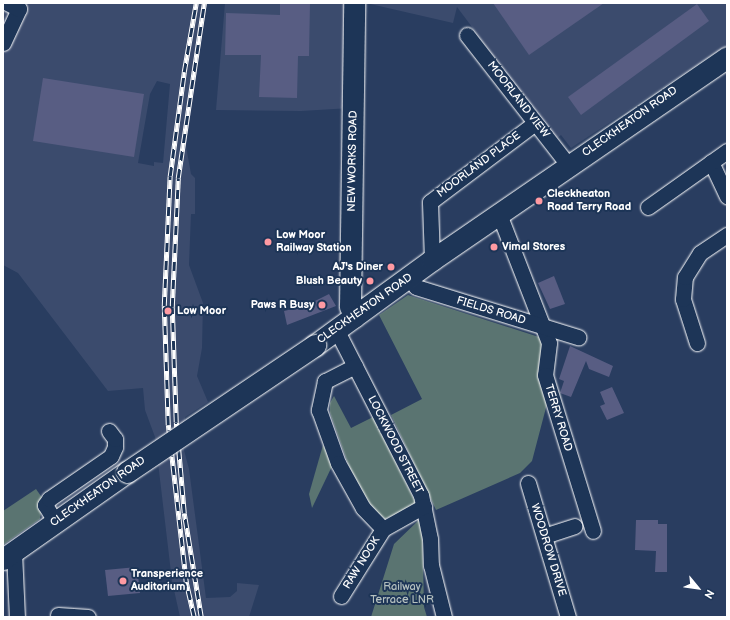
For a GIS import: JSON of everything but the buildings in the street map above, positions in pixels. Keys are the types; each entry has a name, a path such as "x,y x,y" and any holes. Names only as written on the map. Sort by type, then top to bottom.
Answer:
{"street":[{"path":"3,43 19,10 7,3"},
{"name":"NEW WORKS ROAD","path":"354,3 350,306 354,317"},
{"name":"MOORLAND VIEW","path":"467,35 569,166"},
{"name":"CLECKHEATON ROAD","path":"8,555 55,521 337,331 432,260 727,57"},
{"name":"MOORLAND PLACE","path":"432,260 430,202 535,123"},
{"path":"648,207 727,151"},
{"path":"711,162 727,197"},
{"name":"TERRY ROAD","path":"499,214 541,326 549,343 545,374 593,531"},
{"path":"698,343 683,299 685,277 700,253 727,235"},
{"name":"FIELDS ROAD","path":"409,278 416,287 578,337"},
{"name":"LOCKWOOD STREET","path":"337,331 421,494 430,539 430,565 444,617"},
{"path":"355,366 325,381 319,410 338,463 363,508 383,529"},
{"path":"55,521 45,505 48,499 110,456 116,447 115,439 109,430"},
{"name":"WOODROW DRIVE","path":"528,483 568,617"},
{"name":"RAW NOOK","path":"341,596 383,529 424,506"},
{"path":"544,536 574,526"},
{"path":"8,555 17,617"},
{"path":"58,615 88,617"}],"shaded area":[{"path":"3,3 207,3 186,146 191,174 195,178 195,214 191,214 189,265 203,303 202,348 197,376 208,402 185,417 184,450 189,469 206,598 230,597 237,591 237,583 259,585 249,617 180,617 172,581 155,437 145,410 143,388 108,391 18,273 3,265","holes":["157,81 170,84 163,163 154,162 154,166 138,163 150,94"]},
{"path":"225,3 346,3 351,108 301,111 216,110"},
{"path":"366,3 727,3 727,45 571,148 561,135 556,139 457,7 453,23"}],"green space":[{"path":"408,295 542,338 548,400 532,461 520,473 436,510 391,415 422,399 379,315"},
{"path":"334,396 351,428 373,417 417,505 385,519 373,509 352,475 330,413 330,403"},
{"path":"323,445 334,462 312,508 309,494"},
{"path":"36,489 43,499 40,519 3,545 3,511"},
{"name":"Railway Terrace LNR","path":"422,517 424,607 427,617 371,617 394,544"}],"railway":[{"path":"194,617 186,582 168,425 164,306 170,176 184,72 196,3"},
{"path":"201,617 184,513 176,422 172,307 178,178 204,3"}],"place":[{"name":"Cleckheaton Road Terry Road","path":"539,201"},
{"name":"Low Moor Railway Station","path":"268,242"},
{"name":"Vimal Stores","path":"494,247"},
{"name":"AJ's Diner","path":"391,267"},
{"name":"Blush Beauty","path":"370,281"},
{"name":"Paws R Busy","path":"322,305"},
{"name":"Low Moor","path":"168,311"},
{"name":"Transperience Auditorium","path":"123,581"}]}
